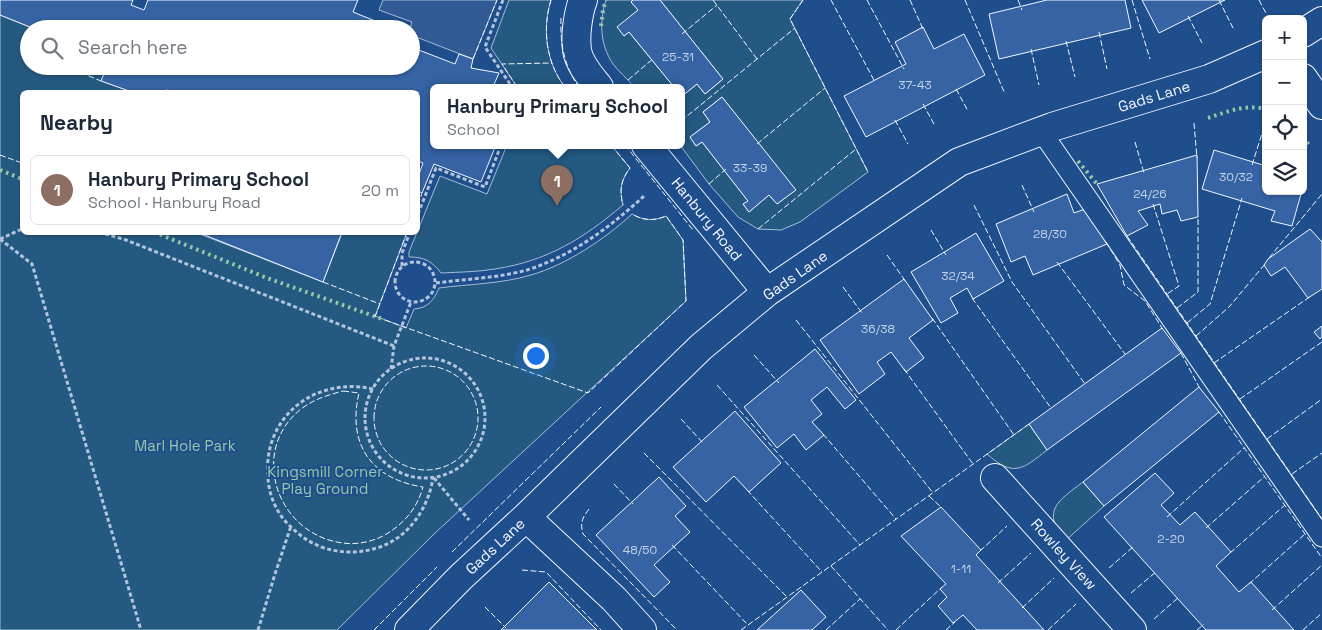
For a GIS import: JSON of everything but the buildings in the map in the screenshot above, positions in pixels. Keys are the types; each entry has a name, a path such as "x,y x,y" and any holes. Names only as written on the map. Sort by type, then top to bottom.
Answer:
{"street":[{"path":"583,0 579,11 577,52 588,73 597,84"},
{"path":"1307,30 1322,21"},
{"name":"Gads Lane","path":"409,630 461,577 526,517 701,347 767,292 959,162 1040,131 1209,79 1262,56"},
{"path":"1307,84 1322,105"},
{"name":"Hanbury Road","path":"649,149 767,292"},
{"name":"Rowley View","path":"995,478 1132,630"},
{"path":"526,517 614,599 642,630"}],"lane":[{"path":"1040,131 1322,537"}],"path":[{"path":"503,0 485,47 510,84"},
{"path":"420,209 436,168 484,187 499,149"},
{"path":"436,283 497,276 528,270 561,256 587,241 611,224 646,194"},
{"path":"20,230 0,239 32,264 141,630"},
{"path":"109,235 394,346"},
{"path":"402,267 414,262 427,266 434,276 436,283 431,295 426,300 411,302 401,297 395,285 395,278 402,267 402,253 409,235"},
{"path":"391,369 394,346 411,302"},
{"path":"431,358 448,362 463,371 475,384 483,400 486,417 484,434 477,450 466,464 453,472 433,478 423,479 407,476 393,470 372,447 366,432 365,416 367,401 373,389 384,375 397,364 414,359 431,358"},
{"path":"373,389 357,385 337,386 319,392 302,401 288,414 276,430 269,447 266,466 268,486 274,504 284,521 314,545 352,553 370,550 387,544 415,522 425,506 433,478"},
{"path":"433,478 469,520"},
{"path":"258,630 274,574 291,526"}],"green space":[{"path":"509,0 551,0 546,34 550,57 563,84 515,84 491,48"},
{"path":"606,0 633,0 631,2 638,10 624,36 629,32 672,84 631,84 613,64 603,41 602,16"},
{"path":"660,0 803,0 790,19 868,172 800,222 781,230 758,229 738,217 709,184 683,149 685,149 685,94 697,84 705,94 723,79","holes":["722,97 795,190 777,204 769,195 749,212 743,204 748,201 702,142 696,146 690,137 710,122 703,112"]},
{"name":"Marl Hole Park","path":"0,15 20,23 20,75 104,75 102,81 127,90 20,90 20,235 202,235 323,282 341,235 406,235 375,316 406,328 414,309 430,303 439,288 497,282 544,271 584,250 610,233 632,214 649,220 666,216 683,240 686,301 434,534 337,630 0,630"},
{"path":"505,149 614,149 630,168 622,185 623,205 579,238 548,254 495,269 441,273 427,260 409,257 409,252 416,235 420,235 420,225 440,176 487,194"},
{"path":"1029,424 1047,450 1031,462 1025,466 1012,468 1004,466 987,454"},
{"path":"1083,482 1104,506 1065,541 1054,521 1056,507 1066,495"}],"shaded area":[{"path":"383,0 497,0 473,59 420,38 420,20 406,20 379,10"}],"hedge":[{"path":"601,26 606,0"},
{"path":"1208,118 1243,108 1262,108"},
{"path":"1078,161 1097,184"},
{"path":"0,170 20,178"},
{"path":"161,235 267,278 385,320"}],"fence":[{"path":"473,59 497,0"},
{"path":"551,0 546,34 550,57 563,84"},
{"path":"713,0 757,59"},
{"path":"803,0 790,19 868,172"},
{"path":"831,0 875,82"},
{"path":"867,0 904,69"},
{"path":"910,0 923,29"},
{"path":"965,0 1005,94"},
{"path":"1018,0 1022,10"},
{"path":"1132,0 1150,59"},
{"path":"1219,0 1234,30"},
{"path":"1259,0 1267,15"},
{"path":"682,34 717,5"},
{"path":"1188,16 1202,43"},
{"path":"561,18 561,37 566,63 577,84"},
{"path":"685,118 795,28"},
{"path":"1099,32 1107,69"},
{"path":"1066,41 1075,77"},
{"path":"1031,49 1039,85"},
{"path":"628,80 654,58"},
{"path":"515,84 502,64 552,63"},
{"path":"87,75 101,81"},
{"path":"757,144 825,88"},
{"path":"956,89 968,111"},
{"path":"923,104 935,126"},
{"path":"895,120 908,144"},
{"path":"1194,123 1197,158"},
{"path":"1252,165 1262,134"},
{"path":"1135,142 1144,173"},
{"path":"614,149 630,168 622,185 623,205"},
{"path":"628,149 693,230"},
{"path":"758,229 856,149"},
{"path":"0,155 20,162"},
{"path":"709,184 726,169"},
{"path":"1022,185 1034,212"},
{"path":"420,199 422,193"},
{"path":"1269,258 1322,194"},
{"path":"1187,323 1210,304 1242,198"},
{"path":"1153,204 1179,286 1167,294"},
{"path":"974,205 1012,282 1085,384"},
{"path":"385,320 588,393 686,301 683,240 666,216 649,220 632,214"},
{"path":"1177,308 1198,292 1198,216"},
{"path":"931,230 946,255"},
{"path":"375,317 406,235"},
{"path":"1127,236 1322,519"},
{"path":"1106,242 1120,265 1124,285 1145,301 1161,329"},
{"path":"887,255 906,282"},
{"path":"1057,262 1125,354"},
{"path":"1196,336 1229,307 1265,264"},
{"path":"323,282 380,304"},
{"path":"843,287 862,313"},
{"path":"1214,363 1311,296"},
{"path":"972,298 1051,408"},
{"path":"932,318 1014,435"},
{"path":"796,320 933,493"},
{"path":"1240,399 1322,342"},
{"path":"1181,353 1199,387"},
{"path":"754,355 779,383"},
{"path":"426,366 446,370 463,381 474,398 478,418 474,438 463,455 446,466 426,470 406,466 389,455 378,438 374,418 378,398 389,381 406,370 426,366"},
{"path":"904,369 973,464"},
{"path":"717,385 860,545"},
{"path":"343,391 359,393 356,411 357,428 360,443 367,456 389,476 405,483 423,487 413,509 397,527 378,538 348,544 320,537 301,525 287,508 277,489 274,468 276,447 285,426 301,409 321,398 343,391"},
{"path":"1267,439 1322,399"},
{"path":"452,552 601,407"},
{"path":"1219,412 1322,558"},
{"path":"681,419 703,443"},
{"path":"741,630 1032,422"},
{"path":"823,434 896,519"},
{"path":"1167,517 1244,448"},
{"path":"644,453 787,597"},
{"path":"1292,474 1322,453"},
{"path":"1206,528 1264,477"},
{"path":"614,484 633,504"},
{"path":"747,490 822,572"},
{"path":"929,496 941,507"},
{"path":"1230,553 1285,505"},
{"path":"589,509 582,521 583,534 677,630"},
{"path":"980,551 1007,526"},
{"path":"1249,584 1305,534"},
{"path":"672,545 748,625"},
{"path":"1109,568 1133,547"},
{"path":"998,583 1031,553"},
{"path":"1272,610 1322,565"},
{"path":"831,566 888,630"},
{"path":"374,630 437,567"},
{"path":"522,570 546,572 601,630"},
{"path":"1131,593 1157,571"},
{"path":"1022,608 1054,578"},
{"path":"896,630 942,587"},
{"path":"1154,619 1179,597"},
{"path":"826,630 860,599"},
{"path":"1048,630 1076,604"},
{"path":"485,607 506,628"},
{"path":"1303,630 1322,613"},
{"path":"946,630 955,622"},
{"path":"1197,630 1204,624"}],"place":[{"name":"Hanbury Primary School","path":"557,206"}],"park label":[{"name":"Kingsmill Corner Play Ground","path":"325,480"}]}
